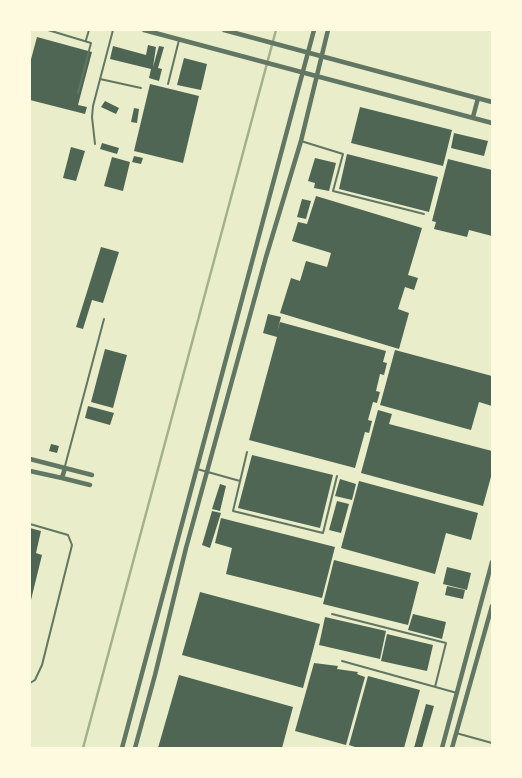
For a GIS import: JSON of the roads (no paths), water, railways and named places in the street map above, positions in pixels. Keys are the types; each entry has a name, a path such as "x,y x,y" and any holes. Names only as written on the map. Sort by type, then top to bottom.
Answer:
{"street":[{"path":"144,30 492,122"},
{"path":"170,37 172,30"},
{"path":"224,30 492,102"},
{"path":"122,748 306,53 314,30"},
{"path":"135,748 186,548 266,257 301,141 328,30"},
{"path":"473,117 478,98"},
{"path":"254,254 266,257"},
{"path":"30,459 92,475"},
{"path":"62,478 65,468"},
{"path":"30,471 90,485"},
{"path":"442,748 492,562"},
{"path":"452,748 492,606"},
{"path":"143,671 155,675"}],"lane":[{"path":"48,30 91,43 78,93"},
{"path":"86,40 89,30"},
{"path":"95,144 92,117 113,30"},
{"path":"168,84 179,39"},
{"path":"100,78 142,88"},
{"path":"301,141 342,154 333,191 424,214"},
{"path":"65,468 104,318"},
{"path":"248,452 233,511 323,533 337,476"},
{"path":"197,469 240,481"},
{"path":"30,524 68,535 72,545 42,665 35,680 30,683"},
{"path":"332,614 446,644 435,687"},
{"path":"342,661 457,693"},
{"path":"456,733 492,743"}],"waterway":[{"path":"83,748 276,30"}]}
